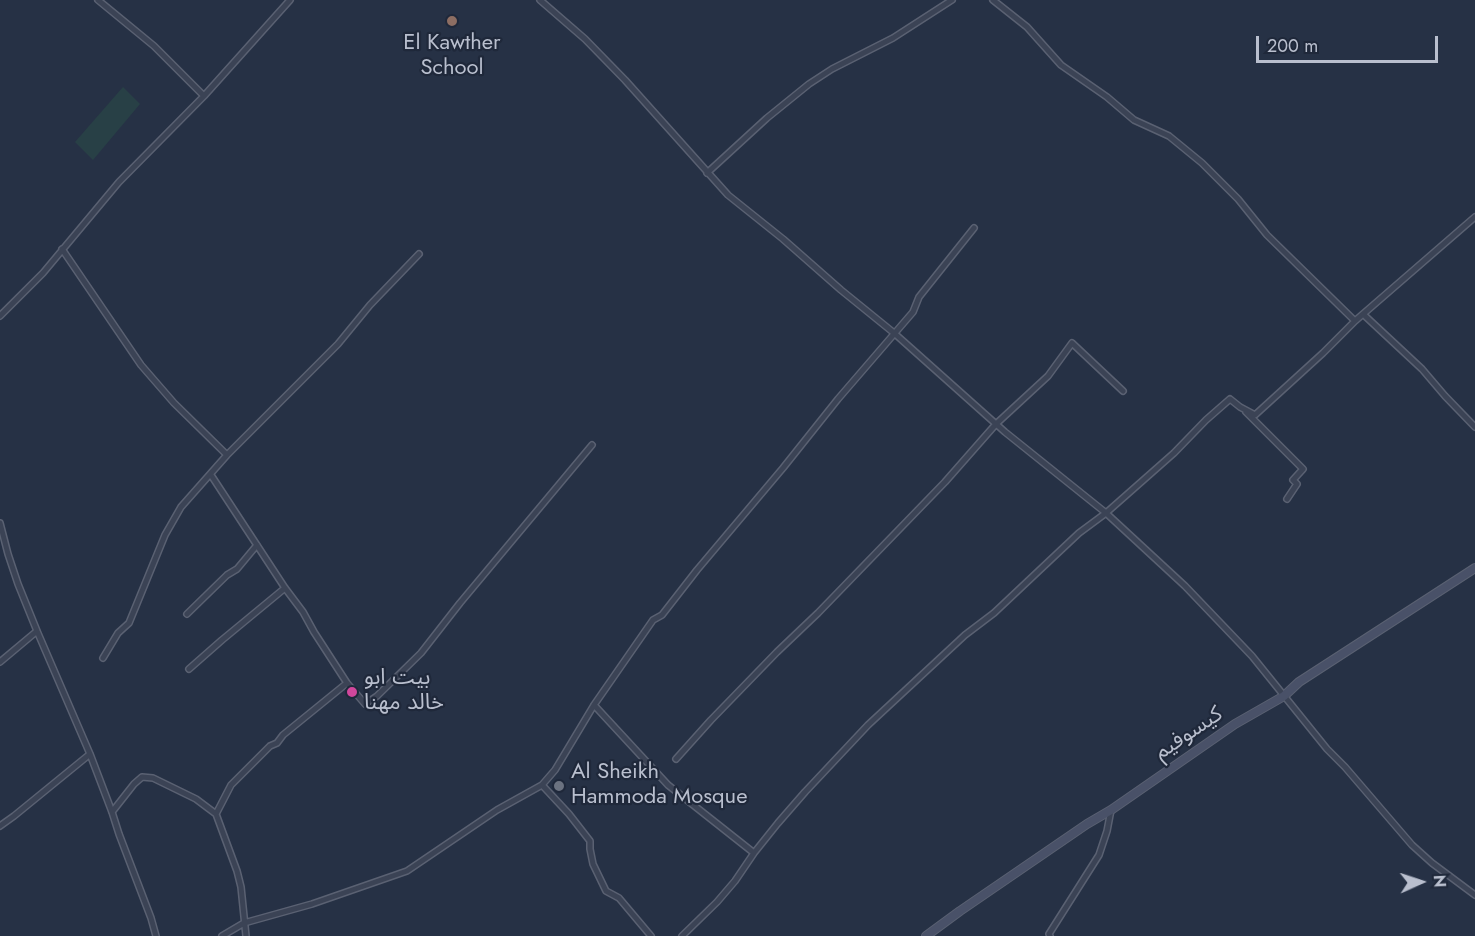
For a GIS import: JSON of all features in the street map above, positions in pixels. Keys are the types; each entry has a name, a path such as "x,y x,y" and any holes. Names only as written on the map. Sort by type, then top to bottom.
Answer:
{"street":[{"path":"98,0 154,46 204,96"},
{"path":"0,316 43,273 119,182 204,96 290,0"},
{"path":"540,0 585,39 617,72 728,195 894,333 996,424 1106,513 1185,586 1252,656 1327,749 1412,845 1475,895"},
{"path":"707,172 809,84 832,69 893,38 952,0"},
{"path":"993,0 1027,27 1061,65 1134,120 1169,136 1202,163 1238,199 1267,235 1355,321"},
{"path":"1240,407 1255,415 1355,321 1475,217"},
{"path":"222,936 244,923 312,904 408,871 496,810 542,785 555,770 594,705 653,620 662,615 838,399 913,312 919,297 974,228"},
{"path":"62,249 141,365 174,403 227,455"},
{"path":"103,658 118,633 129,623 165,535 181,507 227,455 338,344 370,305 419,254"},
{"path":"1364,315 1422,369 1475,427"},
{"path":"676,759 777,652 945,482 996,424 1048,375 1072,343 1123,391"},
{"path":"682,936 717,902 777,823 868,725 965,635 994,613 1079,533 1106,513 1174,453 1230,399 1303,469 1293,480 1297,484 1287,499"},
{"path":"211,475 348,683 365,704 377,696 421,653 592,445"},
{"path":"0,523 12,564 37,631 90,754 156,936"},
{"path":"187,614 227,575 237,569 256,545"},
{"name":"كيسوفيم","path":"927,936 1086,824 1112,810 1228,729 1284,696 1299,682 1475,568"},
{"path":"189,669 285,588"},
{"path":"0,662 37,631"},
{"path":"216,814 231,785 270,746 277,743 283,735 348,683"},
{"path":"594,705 668,785 754,853"},
{"path":"0,826 90,754"},
{"path":"112,812 142,777 153,778 196,799 216,814 241,887 246,936"},
{"path":"542,785 590,841 594,864 606,891 619,898 651,936"},
{"path":"1050,936 1049,934 1099,855 1112,810"}],"green space":[{"path":"123,87 140,104 93,160 75,142"}],"place":[{"name":"El Kawther School","path":"452,21"},
{"name":"بيت ابو خالد مهنا","path":"352,692"},
{"name":"Al Sheikh Hammoda Mosque","path":"559,786"}]}
